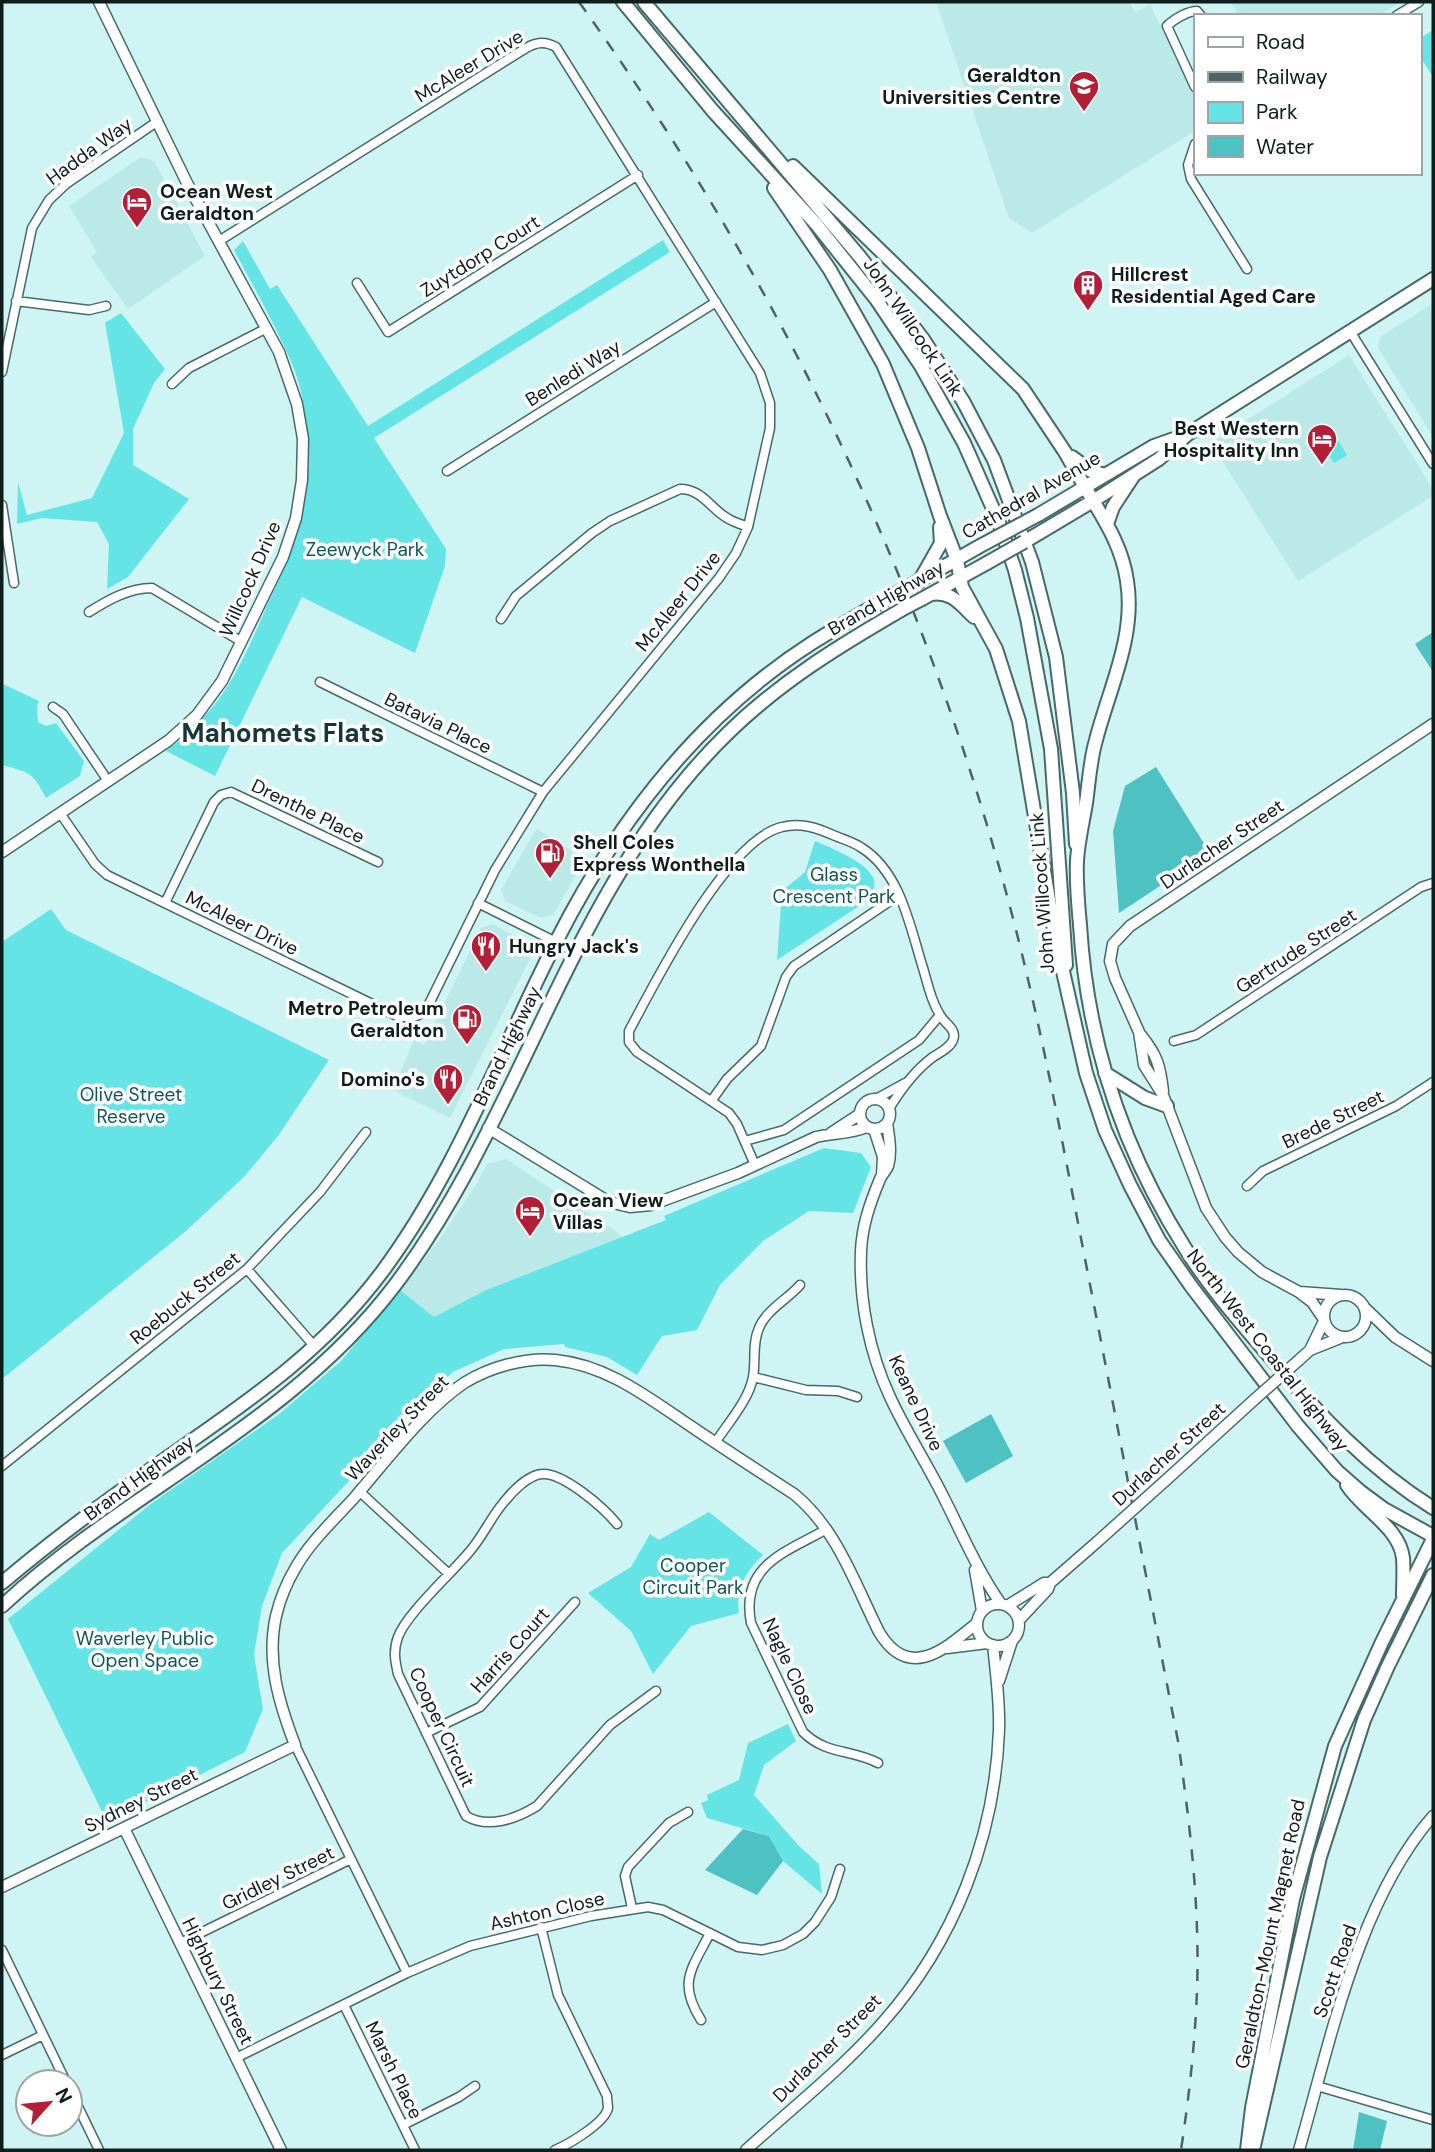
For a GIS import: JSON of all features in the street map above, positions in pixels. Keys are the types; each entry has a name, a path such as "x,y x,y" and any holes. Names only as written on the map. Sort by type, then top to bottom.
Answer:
{"main road":[{"name":"John Willcock Link","path":"623,2 713,111 816,224 876,299 921,366 964,443 998,520 1015,570 1027,618 1051,749 1068,989"},
{"name":"John Willcock Link","path":"643,2 860,257 923,339 963,401 994,460 1032,562 1056,657 1073,793 1077,862"},
{"path":"699,66 791,164 1023,389 1065,452 1118,543 1128,582 1129,611 1122,653 1095,742 1077,862"},
{"path":"713,111 776,191 830,270 883,364 918,448 957,560 959,579 996,649 1019,721 1055,936 1068,989"},
{"name":"Cathedral Avenue","path":"1093,501 1159,459 1188,434 1433,279"},
{"name":"Cathedral Avenue","path":"895,594 1038,515 1154,446 1188,434"},
{"path":"1065,452 1091,471 1105,475"},
{"path":"1107,524 1113,506 1134,475"},
{"name":"Brand Highway","path":"2,1606 150,1492 256,1419 326,1362 394,1287 448,1205 599,909 652,825 685,781 726,735 766,698 803,670 901,610 1045,531 1093,501"},
{"path":"917,582 941,543 940,516"},
{"path":"926,596 943,592 952,596 981,624"},
{"name":"Brand Highway","path":"3,1579 109,1499 282,1377 350,1311 381,1274 419,1219 556,941 589,880 641,803 711,724 749,691 810,644 895,594"},
{"name":"North West Coastal Highway","path":"1077,862 1083,974 1104,1073 1123,1129 1154,1194 1185,1250 1233,1313 1306,1399 1351,1444 1394,1480 1433,1507"},
{"name":"North West Coastal Highway","path":"1068,989 1086,1073 1105,1129 1159,1240 1240,1352 1337,1471 1384,1509 1433,1537"},
{"path":"1104,1073 1132,1091 1165,1100"},
{"path":"1337,1471 1356,1499 1387,1527 1398,1543 1403,1556 1403,1600"},
{"name":"Geraldton-Mount Magnet Road","path":"1247,2150 1252,2108 1293,1899 1335,1746 1433,1537"},
{"name":"Geraldton-Mount Magnet Road","path":"1253,2150 1320,1857 1364,1720 1431,1581"}],"street":[{"name":"Willcock Drive","path":"2,852 167,741 197,715 222,681 284,557 296,518 302,480 303,439 289,377 267,328 219,241 99,2"},
{"path":"1399,14 1419,2"},
{"path":"1194,85 1167,26 1193,11 1200,14"},
{"name":"McAleer Drive","path":"60,813 94,864 107,874 397,1016 411,1018 421,1015 428,1006 495,870 543,792 719,578 736,553 748,527 770,428 770,403 760,373 556,47 547,42 534,43 219,241"},
{"name":"Hadda Way","path":"2,372 32,228 49,200 66,184 158,121"},
{"path":"1194,147 1188,165 1191,179 1247,269"},
{"name":"Zuytdorp Court","path":"357,283 388,332 638,175"},
{"path":"16,301 89,310 106,306"},
{"name":"Benledi Way","path":"447,471 716,302"},
{"path":"172,384 189,369 267,328"},
{"path":"1350,331 1433,464"},
{"path":"501,620 516,596 592,533 610,521 680,489 690,489 699,494 727,518 748,527"},
{"path":"2,505 14,583"},
{"path":"89,612 138,588 152,588 242,642"},
{"name":"Batavia Place","path":"320,682 543,792"},
{"path":"53,707 63,714 108,781"},
{"name":"Durlacher Street","path":"1310,1350 1324,1320 1312,1302 1251,1264 1231,1245 1214,1223 1198,1191 1165,1100 1161,1067 1139,1032 1115,978 1110,961 1113,944 1130,926 1433,724"},
{"name":"Drenthe Place","path":"165,903 214,802 221,795 231,792 378,862"},
{"path":"755,1165 729,1113 637,1052 629,1042 629,1031 677,943 704,901 743,851 761,835 781,827 800,825 821,830 862,848 881,864 899,895 940,1015 954,1032 950,1045 930,1059 905,1083 889,1109"},
{"name":"Gertrude Street","path":"1174,1041 1196,1035 1421,887 1433,883"},
{"path":"712,1100 727,1079 761,1045 786,977 794,966 899,895"},
{"path":"478,903 576,952"},
{"path":"745,1141 784,1130 919,1040 940,1015"},
{"name":"Brede Street","path":"1247,1186 1263,1171 1396,1106 1433,1082"},
{"path":"831,1134 860,1114 864,1104 905,1083"},
{"path":"471,1118 609,1202 630,1207 651,1205 680,1196 796,1145 831,1134 881,1128 890,1116 889,1109 885,1103 874,1100"},
{"path":"860,1114 862,1121 870,1128"},
{"name":"Keane Drive","path":"887,1123 890,1153 888,1168 882,1175 866,1215 861,1251 862,1293 867,1327 890,1397 945,1500 971,1556 1004,1605"},
{"name":"Keane Drive","path":"870,1128 883,1157 880,1166 882,1175"},
{"name":"Roebuck Street","path":"2,1466 247,1269 320,1192 366,1132"},
{"path":"247,1269 315,1347"},
{"path":"715,1443 747,1393 753,1377 758,1328 766,1315 787,1300 800,1285"},
{"name":"Durlacher Street","path":"1299,1292 1344,1295"},
{"path":"1364,1306 1366,1318 1362,1329 1352,1337 1340,1338 1330,1332 1324,1320 1328,1303 1344,1295 1356,1298 1364,1306 1395,1337 1433,1361"},
{"name":"Durlacher Street","path":"1019,1620 1048,1589 1050,1583 1310,1350 1340,1338"},
{"name":"Waverley Street","path":"407,1973 295,1745 280,1704 274,1675 272,1644 276,1616 284,1591 297,1565 359,1491 438,1406 465,1383 484,1372 533,1360 555,1360 582,1365 617,1378 794,1494 812,1509 827,1529 887,1646 897,1654 908,1658 935,1654 977,1623"},
{"path":"753,1377 806,1390 838,1391 857,1397"},
{"name":"Cooper Circuit","path":"617,1524 601,1506 556,1476 543,1474 530,1478 504,1502 471,1549 410,1618 398,1636 394,1655 398,1674 466,1816 477,1822 490,1823 524,1814 537,1806 610,1725 656,1691"},
{"path":"359,1491 449,1574"},
{"name":"Nagle Close","path":"827,1529 773,1558 761,1569 751,1588 747,1606 751,1623 803,1732 813,1743 823,1748 866,1756 878,1763"},
{"name":"Keane Drive","path":"971,1556 982,1611"},
{"path":"3,1579 13,1596"},
{"name":"Durlacher Street","path":"1004,1605 1044,1583 1050,1583"},
{"name":"Harris Court","path":"426,1733 480,1707 575,1602"},
{"path":"991,1605 1004,1605 1014,1612 1019,1620 1018,1631 1012,1641 1001,1646 990,1644 979,1634 977,1623 982,1611 991,1605"},
{"name":"Durlacher Street","path":"998,1685 1012,1641"},
{"name":"Durlacher Street","path":"746,2150 882,2023 914,1984 941,1942 962,1897 983,1841 995,1781 999,1730 998,1685 990,1644"},
{"name":"Waverley Street","path":"946,1648 990,1644"},
{"name":"Sydney Street","path":"2,1887 295,1745"},
{"path":"632,1909 625,1876 628,1867 669,1822 688,1812"},
{"name":"Scott Road","path":"1299,2150 1353,1961 1396,1864 1433,1816"},
{"name":"Highbury Street","path":"124,1828 281,2150"},
{"name":"Gridley Street","path":"180,1943 351,1859"},
{"name":"Ashton Close","path":"236,2057 407,1973 470,1946 541,1927 648,1907 663,1910 738,1947 762,1950 783,1945 803,1934 815,1922 831,1897 840,1869"},
{"path":"541,1927 554,1983 607,2096 608,2107 605,2115 574,2142 555,2150"},
{"path":"701,2020 687,1990 689,1975 710,1933"},
{"path":"2,1950 59,2068"},
{"name":"Marsh Place","path":"344,2005 415,2150"},
{"path":"2,2055 43,2035"},
{"path":"1317,2086 1433,2120"},
{"path":"403,2125 459,2098 475,2087"},
{"path":"84,2119 99,2150"}],"shaded area":[{"name":"Geraldton Universities Centre","path":"936,2 1129,2 1135,12 1150,4 1194,94 1194,132 1032,233 1009,218"},
{"path":"1231,2 1400,2 1381,14 1237,14"},
{"name":"Ocean West Geraldton","path":"141,157 154,161 205,256 128,309 91,257 97,252 69,206"},
{"path":"1433,303 1433,437 1378,348 1380,337"},
{"name":"Best Western Hospitality Inn","path":"1349,355 1433,489 1433,496 1298,581 1211,443"},
{"path":"536,829 585,859 553,915 541,918 505,901 501,890"},
{"path":"492,924 529,943 533,953 450,1118 393,1090 414,1040 424,1045 481,928"},
{"name":"Ocean View Villas","path":"506,1159 624,1237 486,1290 434,1317 400,1290 439,1240 487,1164"}],"green space":[{"path":"1433,30 1433,77 1421,58 1421,38"},
{"name":"Zeewyck Park","path":"663,240 670,252 374,438 446,549 445,566 415,653 302,597 215,776 166,751 200,721 235,674 288,561 304,497 307,474 306,426 298,380 277,331 234,250 243,241 270,289 277,285 368,426"},
{"path":"121,313 165,369 154,383 133,429 133,465 189,499 128,577 107,589 109,544 97,522 42,518 17,524 18,482 27,515 92,498 124,433 105,323"},
{"path":"1330,427 1347,455 1334,463 1316,435"},
{"path":"3,684 39,701 38,722 46,726 56,723 84,761 80,776 46,798 29,774 2,765"},
{"name":"Glass Crescent Park","path":"815,841 862,865 873,877 873,891 870,899 777,960 782,891 805,872"},
{"name":"Olive Street Reserve","path":"51,909 66,930 329,1060 278,1136 244,1177 186,1231 2,1379 2,942"},
{"name":"Waverley Public Open Space","path":"824,1148 861,1153 871,1167 853,1213 809,1211 763,1241 720,1285 697,1330 662,1336 637,1375 607,1357 565,1347 564,1344 504,1349 453,1372 437,1386 282,1553 262,1606 254,1655 263,1709 245,1752 107,1822 8,1619 152,1503 278,1415 341,1361 400,1290 434,1317 486,1290 666,1220 664,1216"},
{"name":"Cooper Circuit Park","path":"709,1512 763,1555 752,1567 740,1588 739,1613 691,1626 653,1674 631,1631 588,1593 631,1567 650,1534 659,1540"},
{"path":"788,1724 796,1741 764,1765 754,1795 799,1846 819,1864 822,1894 783,1861 769,1836 707,1818 701,1803 708,1800 707,1795 739,1780 748,1743"}],"water":[{"path":"1433,632 1433,672 1415,644"},
{"path":"1156,767 1210,853 1119,913 1113,831 1125,786"},
{"path":"991,1414 1013,1456 966,1483 943,1441"},
{"path":"743,1829 769,1836 783,1861 757,1895 705,1870"},
{"path":"1359,2112 1387,2121 1380,2150 1353,2150"}],"railway":[{"path":"579,2 649,104 714,208 775,314 830,422 881,533 927,646 967,762 1003,881 1058,1120 1178,1741 1193,1866 1198,1960 1193,2051 1181,2150"}],"place":[{"name":"Geraldton Universities Centre","path":"1084,113"},
{"name":"Ocean West Geraldton","path":"137,229"},
{"name":"Hillcrest Residential Aged Care","path":"1088,312"},
{"name":"Best Western Hospitality Inn","path":"1322,466"},
{"name":"Shell Coles Express Wonthella","path":"550,880"},
{"name":"Hungry Jack's","path":"486,973"},
{"name":"Metro Petroleum Geraldton","path":"467,1046"},
{"name":"Domino's","path":"448,1106"},
{"name":"Ocean View Villas","path":"530,1238"}],"district":[{"name":"Mahomets Flats","path":"283,733"}]}
